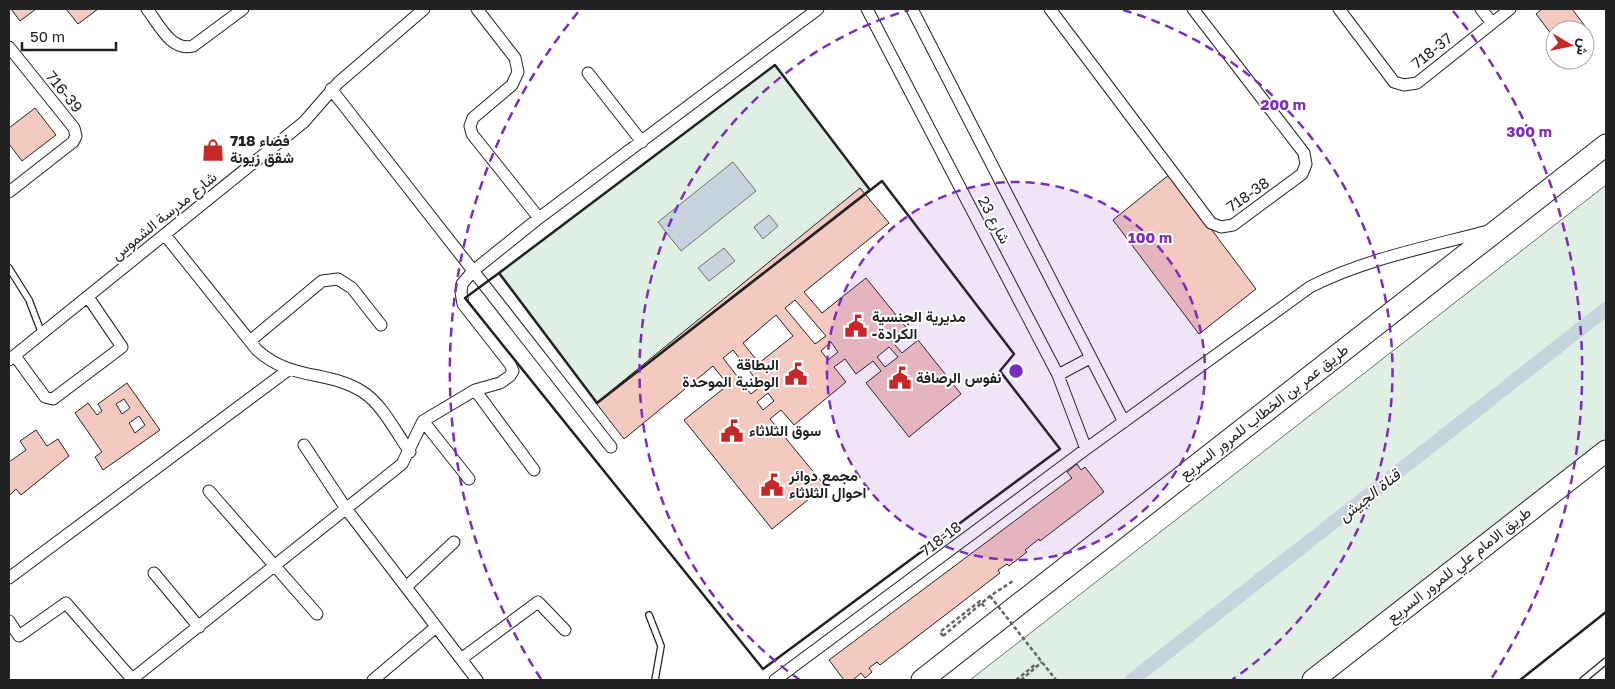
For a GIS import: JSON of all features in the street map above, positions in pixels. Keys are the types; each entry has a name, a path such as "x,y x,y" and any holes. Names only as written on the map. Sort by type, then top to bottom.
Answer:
{"highway":[{"name":"طريق عمر بن الخطاب للمرور السريع","path":"922,680 1606,145"},
{"name":"طريق الامام علي للمرور السريع","path":"1321,676 1606,450"}],"street":[{"path":"146,9 175,45 184,49 193,46 243,9"},
{"name":"شارع مدرسة الشموس","path":"12,358 304,122 331,90 424,9"},
{"path":"477,9 515,58 518,72 512,85 473,118 470,126 472,134 539,218"},
{"path":"9,621 19,636 66,603 132,680 347,510 402,464 410,452 417,431 423,421 475,390 500,382 510,376 513,371 510,364 463,304 462,284 473,271 539,218 818,9"},
{"name":"شارع 23","path":"867,9 1058,376 1086,449"},
{"name":"شارع 23","path":"912,9 1124,422"},
{"name":"718-38","path":"1050,9 1211,222 1221,227 1233,225 1302,174 1306,164 1304,153 1193,9"},
{"name":"718-37","path":"1339,9 1394,82 1404,85 1417,83 1510,9"},
{"path":"1481,9 1492,23"},
{"name":"716-39","path":"9,46 74,128 76,136 73,142 9,192"},
{"path":"588,73 642,142"},
{"path":"331,90 611,446"},
{"name":"718-18","path":"775,680 1086,449 1310,287 1342,272 1367,264 1499,228"},
{"path":"164,235 266,358 288,370 347,385 363,393 377,406 410,452"},
{"path":"250,341 322,281 338,279 352,288 381,325"},
{"path":"12,358 45,397 52,399 122,347 88,297"},
{"path":"1058,376 1090,358"},
{"path":"9,578 288,370"},
{"path":"475,390 534,470"},
{"path":"423,421 469,479"},
{"path":"304,445 347,510 476,680"},
{"path":"209,491 317,614"},
{"path":"406,587 454,542"},
{"path":"154,573 199,627"},
{"path":"460,659 538,602 565,630"},
{"path":"373,680 436,627"}],"lane":[{"path":"9,268 29,300 42,334"},
{"path":"648,615 661,646 655,680"},
{"path":"1583,680 1606,661"}],"path":[{"path":"996,622 980,601 940,632 943,636 990,596 1013,580"},
{"path":"990,596 1056,680"},
{"path":"1021,680 1042,662"},
{"path":"1016,680 1036,664"}],"green space":[{"path":"775,65 870,190 597,403 499,273"},
{"path":"1606,185 1606,442 1302,680 970,680"}],"shaded area":[{"path":"733,162 756,191 681,251 658,222"},
{"path":"769,215 778,226 763,239 754,227"},
{"path":"724,248 735,261 709,281 698,268"}],"building":[{"path":"11,9 36,9 20,21"},
{"path":"66,9 98,9 78,24"},
{"path":"1542,9 1572,9 1580,20 1545,20 1545,26 1536,14"},
{"path":"35,108 56,135 22,161 9,144 9,128"},
{"path":"1170,174 1256,289 1199,334 1113,220"},
{"path":"860,188 889,223 804,292 822,313 866,278 909,331 894,344 902,353 918,340 961,394 909,437 866,383 881,371 873,361 856,374 845,359 834,367 846,382 794,425 781,410 770,419 825,486 772,529 684,420 728,385 713,366 624,439 596,403","holes":["795,300 826,336 815,344 785,308","776,315 793,336 759,363 743,343","831,342 838,352 828,360 821,351","889,347 898,357 885,367 877,357","733,350 761,386 751,394 723,358","768,393 774,401 763,410 757,402"]},
{"path":"127,383 160,430 103,470 95,457 102,452 75,413 88,403 97,415 102,411 98,404","holes":["124,399 130,408 122,414 116,404","139,416 145,425 135,433 129,423"]},
{"path":"36,430 47,446 58,439 69,456 21,495 16,489 9,496 9,462 26,450 20,441"},
{"path":"1077,464 1081,470 1085,467 1104,492 1040,541 1039,539 1025,550 1027,552 1009,566 1007,564 998,570 1000,573 880,665 877,662 869,668 872,672 865,678 861,673 855,680 844,680 829,660 1072,478 1067,472"}],"waterway":[{"name":"قناة الجيش","path":"1132,680 1606,309"}],"wall":[{"path":"775,65 870,190 597,403 499,273 775,65"},
{"path":"882,181 1014,354 1000,371 1060,449 763,669 465,298 499,273 597,403 882,181"},
{"path":"1520,680 1606,612"}],"place":[{"name":"فضاء 718 شقق زيونة","path":"213,150"},
{"name":"مديرية الجنسية -الكرادة","path":"856,326"},
{"name":"البطاقة الوطنية الموحدة","path":"796,374"},
{"name":"نفوس الرصافة","path":"900,378"},
{"name":"سوق الثلاثاء","path":"732,431"},
{"name":"مجمع دوائر احوال الثلاثاء","path":"772,485"}]}
